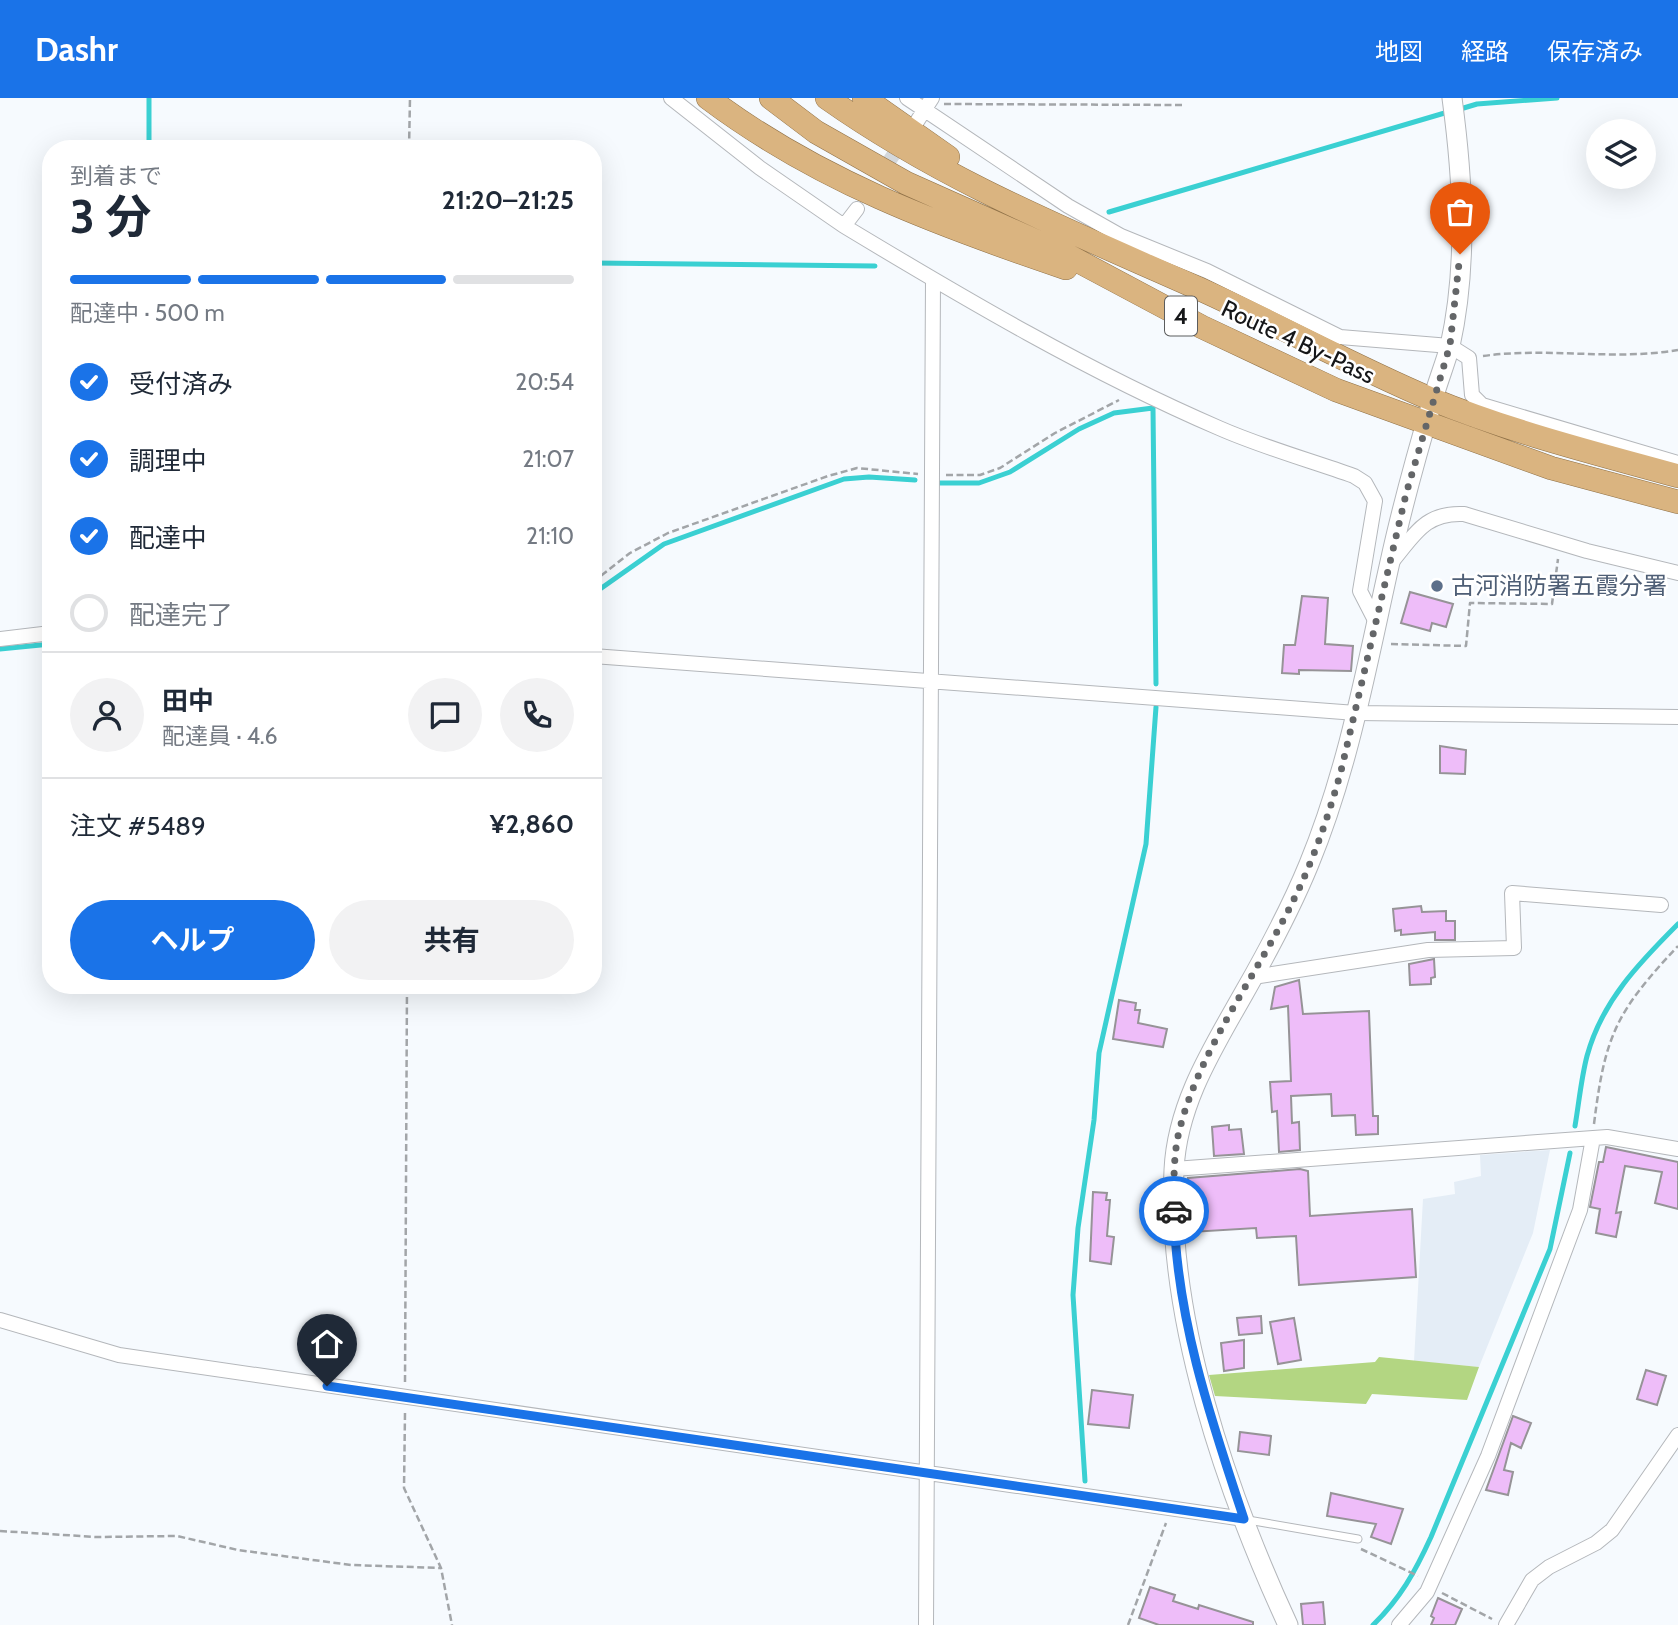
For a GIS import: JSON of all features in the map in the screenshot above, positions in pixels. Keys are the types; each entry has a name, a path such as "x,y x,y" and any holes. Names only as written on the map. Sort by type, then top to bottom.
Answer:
{"highway":[{"path":"708,98 731,115 856,190 966,235 1135,291"},
{"name":"Route 4 By-Pass","path":"771,98 816,132 906,183 1031,238 1301,374 1426,425 1551,468 1678,502"},
{"name":"Route 4 By-Pass","path":"827,98 944,172 1000,201 1204,291 1433,400 1541,438 1678,476"},
{"path":"864,98 951,159 1035,205 1082,238"}],"main road":[{"path":"1288,1625 1244,1519 1213,1426 1196,1362 1179,1270 1174,1169 1186,1108 1204,1064 1253,977 1311,861 1328,814 1356,713 1390,565 1426,425 1450,345 1461,235 1452,99"}],"street":[{"path":"671,98 760,168 844,226 933,280 1138,391 1221,429 1354,476 1365,483 1375,501 1360,591 1376,635"},
{"path":"907,98 928,104 1102,226 1207,271 1340,337 1450,345 1469,358 1472,395 1482,405 1678,463"},
{"path":"916,123 928,104"},
{"path":"844,226 857,209"},
{"path":"926,1625 933,280"},
{"path":"1390,565 1428,520 1445,513 1464,514 1560,543 1678,573"},
{"path":"0,639 42,634"},
{"path":"602,657 1356,713 1678,717"},
{"path":"1253,977 1428,950 1514,948 1512,893 1661,905"},
{"path":"1174,1169 1607,1137 1678,1149"},
{"path":"1399,1625 1427,1583 1488,1456 1580,1210 1593,1138"},
{"path":"0,1320 119,1355 1244,1519"},
{"path":"1506,1625 1532,1580 1549,1567 1596,1543 1612,1530 1678,1435"}],"lane":[{"path":"1244,1519 1358,1539"}],"path":[{"path":"409,140 410,98"},
{"path":"928,104 1183,105"},
{"path":"1469,358 1515,352 1636,353 1678,350"},
{"path":"602,575 630,553 668,533 857,468 930,475 981,475 1000,468 1055,433 1138,391"},
{"path":"1376,635 1466,646 1470,603 1552,604 1560,543"},
{"path":"1593,1138 1600,1074 1609,1040 1625,1008 1678,946"},
{"path":"407,994 404,1489 441,1568 452,1625"},
{"path":"1128,1625 1171,1508"},
{"path":"0,1531 96,1536 177,1536 238,1550 351,1564 441,1568"},
{"path":"1405,1569 1492,1619"}],"shaded area":[{"path":"1550,1150 1533,1233 1479,1367 1414,1361 1423,1199 1455,1194 1454,1182 1481,1176 1480,1155"}],"green space":[{"path":"1379,1357 1479,1367 1467,1400 1372,1394 1366,1404 1215,1396 1209,1375 1375,1362"}],"building":[{"path":"1410,592 1453,604 1446,627 1432,623 1430,631 1401,623"},
{"path":"1302,596 1328,598 1325,644 1353,646 1351,671 1299,670 1299,674 1282,673 1284,645 1295,645"},
{"path":"1440,746 1466,750 1465,774 1440,773"},
{"path":"1421,906 1422,912 1446,911 1446,921 1455,921 1455,940 1435,940 1435,932 1401,935 1401,930 1395,931 1393,909"},
{"path":"1434,959 1435,977 1431,978 1431,984 1410,985 1409,964"},
{"path":"1299,980 1303,1014 1369,1011 1373,1116 1378,1116 1378,1134 1356,1135 1355,1115 1332,1116 1331,1094 1291,1096 1292,1123 1299,1122 1300,1150 1279,1152 1277,1111 1272,1112 1270,1082 1291,1081 1288,1006 1271,1009 1275,987"},
{"path":"1119,1000 1136,1003 1135,1010 1140,1010 1138,1023 1167,1029 1163,1047 1113,1039"},
{"path":"1229,1125 1229,1130 1241,1129 1244,1154 1214,1156 1212,1127"},
{"path":"1606,1147 1678,1162 1678,1209 1655,1203 1662,1172 1625,1166 1616,1213 1621,1212 1616,1237 1596,1233 1600,1209 1590,1207 1599,1162 1603,1162"},
{"path":"1300,1169 1308,1171 1310,1216 1412,1209 1416,1277 1299,1285 1296,1236 1257,1238 1256,1228 1191,1232 1188,1178"},
{"path":"1093,1192 1107,1193 1106,1200 1110,1200 1107,1236 1114,1237 1111,1264 1090,1261"},
{"path":"1261,1316 1262,1333 1239,1335 1237,1318"},
{"path":"1294,1318 1301,1360 1278,1364 1270,1322"},
{"path":"1244,1340 1244,1368 1224,1371 1221,1343"},
{"path":"1646,1370 1666,1376 1657,1405 1637,1399"},
{"path":"1092,1390 1133,1395 1129,1428 1088,1424"},
{"path":"1513,1416 1531,1423 1521,1448 1511,1443 1504,1470 1513,1472 1508,1495 1486,1490"},
{"path":"1240,1432 1271,1436 1269,1455 1238,1451"},
{"path":"1331,1493 1403,1509 1391,1544 1371,1537 1376,1524 1327,1516"},
{"path":"1150,1587 1175,1595 1173,1601 1198,1609 1199,1605 1253,1622 1253,1625 1159,1625 1139,1618"},
{"path":"1438,1598 1462,1609 1455,1625 1431,1625 1434,1618 1431,1616"},
{"path":"1323,1602 1325,1625 1303,1625 1301,1604"}],"waterway":[{"path":"149,98 149,140"},
{"path":"1457,110 1477,104 1557,98"},
{"path":"1109,212 1448,112"},
{"path":"602,263 875,266"},
{"path":"940,483 979,483 1010,472 1079,429 1114,413 1153,408 1156,684"},
{"path":"602,588 664,544 844,479 869,477 915,480"},
{"path":"0,649 42,645"},
{"path":"1085,1481 1073,1295 1078,1228 1094,1120 1099,1053 1146,844 1156,707"},
{"path":"1575,1126 1587,1056 1602,1018 1636,968 1678,924"},
{"path":"1373,1625 1406,1584 1431,1537 1550,1249 1570,1153"}],"tunnel":[{"path":"865,196 903,141"}],"way so far":[{"path":"1174,1211 1174,1169 1186,1108 1204,1064 1295,897 1311,861 1341,771 1378,626 1406,494 1450,345 1460,254"}],"place":[{"name":"古河消防署五霞分署","path":"1437,586"}],"route":[{"path":"327,1386 1244,1519 1213,1426 1196,1362 1179,1270 1174,1211"}]}
